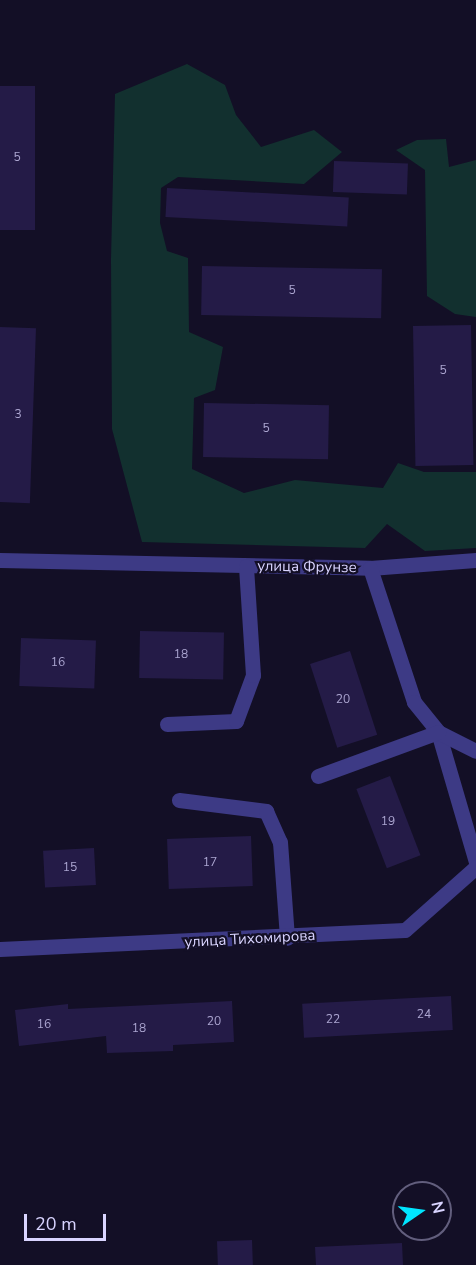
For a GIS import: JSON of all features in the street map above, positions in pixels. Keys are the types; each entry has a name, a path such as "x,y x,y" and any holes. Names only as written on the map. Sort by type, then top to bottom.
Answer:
{"street":[{"name":"улица Фрунзе","path":"0,560 370,568 414,702 438,732 476,862"},
{"path":"370,568 476,560"},
{"path":"167,724 236,721 253,675 246,566"},
{"path":"318,776 438,732 476,751"},
{"path":"179,800 266,811 280,842 287,938"},
{"name":"улица Тихомирова","path":"0,949 287,938 405,930 476,867"}],"green space":[{"path":"187,64 225,85 236,115 261,147 314,130 342,152 304,184 178,177 161,188 160,223 167,251 188,258 189,332 223,347 215,390 194,398 192,469 244,493 295,480 383,488 398,463 424,472 476,472 476,548 425,551 387,524 365,548 142,542 112,429 111,259 115,94"},
{"path":"446,139 449,167 476,160 476,317 455,314 427,296 425,170 396,150 417,140"}],"building":[{"path":"0,86 35,86 35,230 0,230"},
{"path":"334,161 408,164 407,195 333,192"},
{"path":"167,188 349,198 347,226 165,217"},
{"path":"202,266 382,269 381,318 201,315"},
{"path":"471,325 473,465 415,466 413,326"},
{"path":"0,327 36,328 30,503 0,502"},
{"path":"204,403 329,405 328,459 203,457"},
{"path":"140,631 224,632 223,679 139,678"},
{"path":"21,638 96,641 94,689 19,686"},
{"path":"350,651 377,735 337,748 310,664"},
{"path":"390,776 420,855 387,868 356,789"},
{"path":"251,836 253,886 169,889 167,839"},
{"path":"94,848 96,885 45,888 43,851"},
{"path":"451,996 453,1030 304,1038 302,1004"},
{"path":"232,1001 234,1042 173,1045 173,1051 107,1053 106,1036 19,1046 15,1010 68,1004 68,1009"},
{"path":"252,1240 253,1265 218,1265 217,1241"},
{"path":"402,1243 403,1265 316,1265 315,1247"}]}
